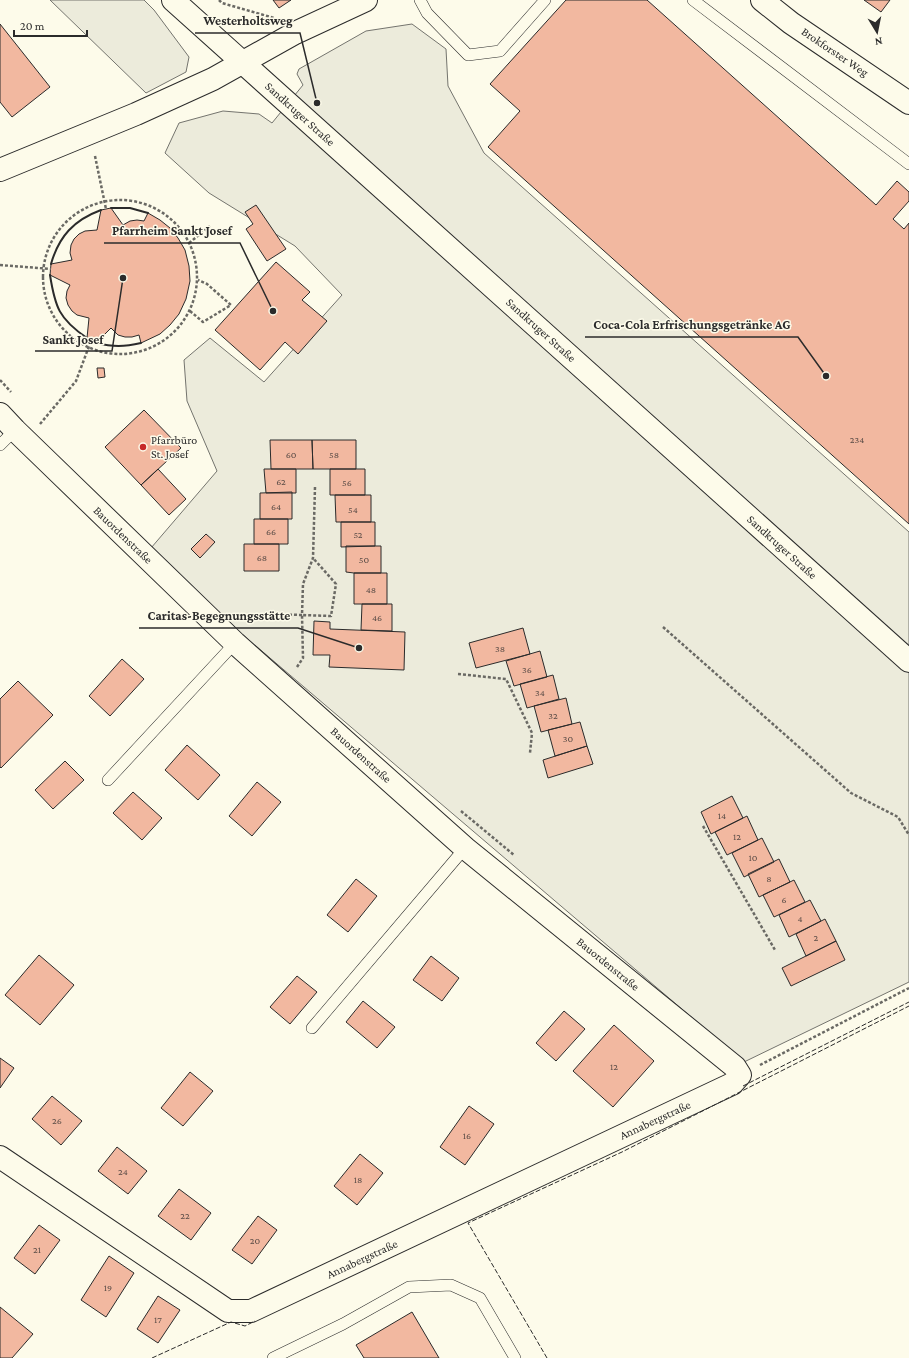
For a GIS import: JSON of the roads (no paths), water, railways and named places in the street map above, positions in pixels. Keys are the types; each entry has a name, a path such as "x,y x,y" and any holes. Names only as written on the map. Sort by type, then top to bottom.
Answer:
{"street":[{"name":"Sandkruger Straße","path":"173,0 909,661"},
{"path":"0,170 88,135 213,79 344,5 366,0"},
{"name":"Brokforster Weg","path":"762,0 791,23 909,103"},
{"name":"Bauordenstraße","path":"0,414 14,439 235,643 465,848 735,1067 740,1075"},
{"name":"Annabergstraße","path":"0,1157 228,1311 251,1311 732,1084 740,1075"}],"lane":[{"path":"420,0 428,13 468,55 500,51 545,0"},
{"path":"693,0 909,164"},
{"path":"108,780 235,643"},
{"path":"312,1028 465,848"},
{"path":"272,1358 343,1324 409,1287 451,1285 480,1298 515,1358"}],"place":[{"name":"Westerholtsweg","path":"317,103"},
{"name":"Sankt Josef","path":"123,278"},
{"name":"Pfarrheim Sankt Josef","path":"273,311"},
{"name":"Coca-Cola Erfrischungsgetränke AG","path":"826,376"},
{"name":"Pfarrbüro St. Josef","path":"143,447"},
{"name":"Caritas-Begegnungsstätte","path":"359,648"}]}
